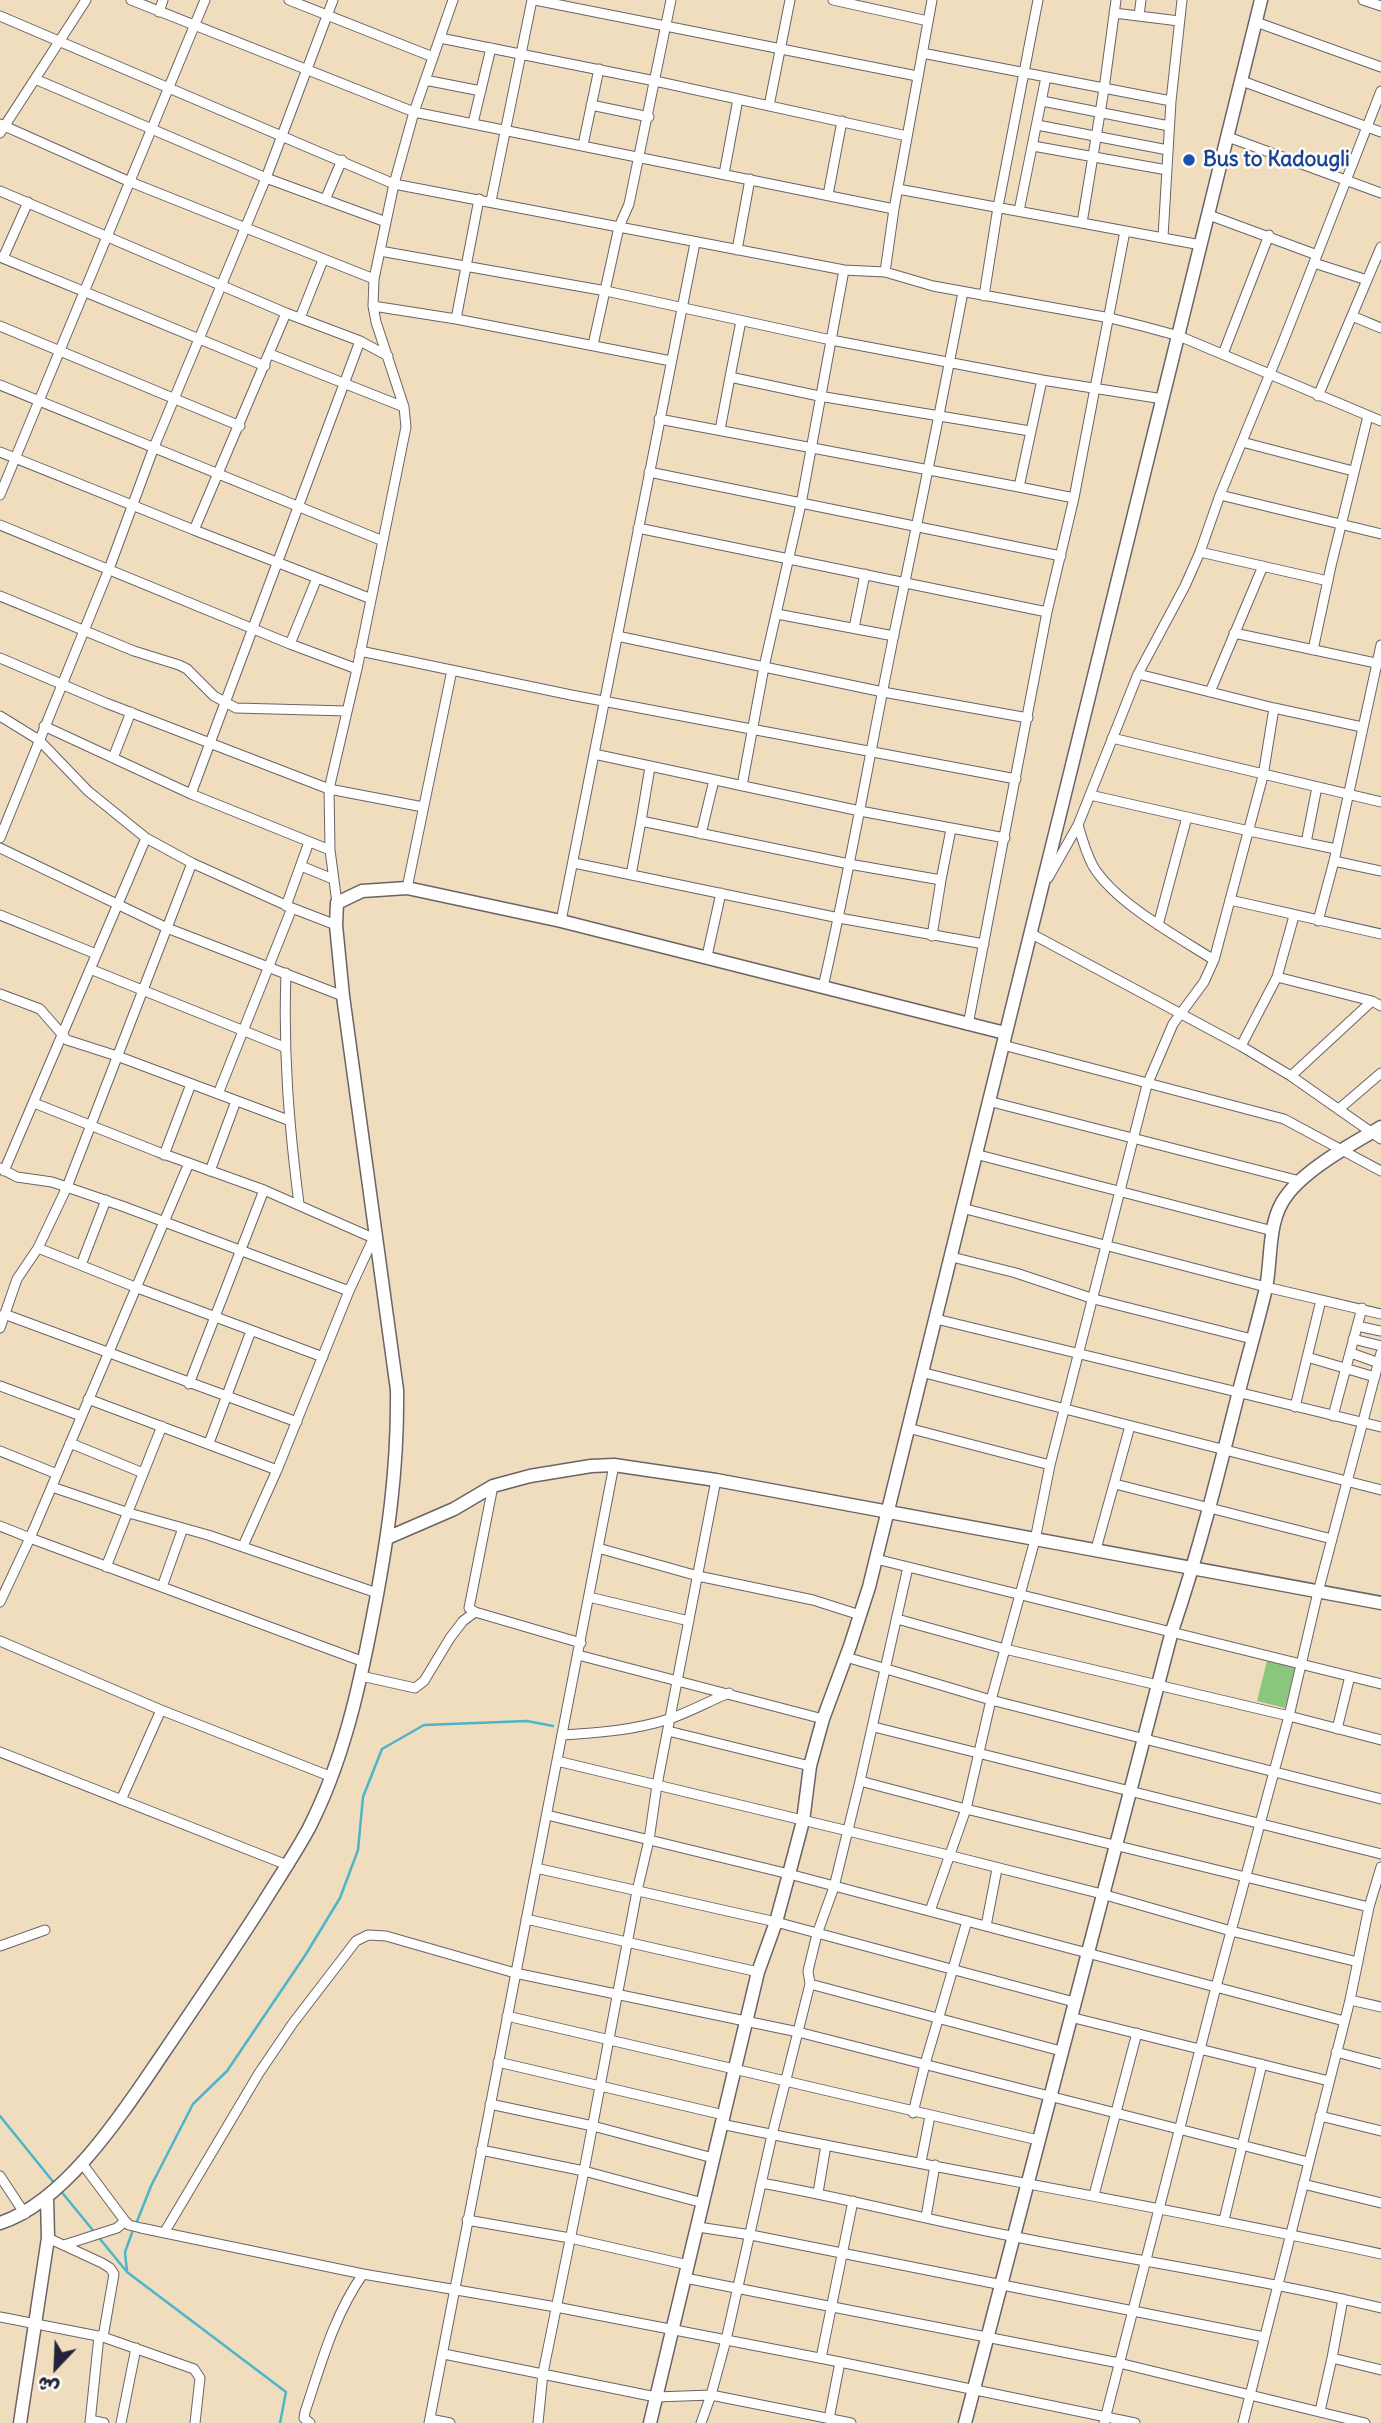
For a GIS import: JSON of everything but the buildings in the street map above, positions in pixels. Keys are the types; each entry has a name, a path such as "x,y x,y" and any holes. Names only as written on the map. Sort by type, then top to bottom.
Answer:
{"main road":[{"path":"650,2423 758,1972 776,1922 803,1821 810,1766 822,1719 846,1657 876,1559 1260,0"},
{"path":"0,2223 25,2214 50,2196 111,2127 144,2082 287,1866 309,1828 332,1777 356,1702 387,1538 398,1441 397,1390 343,996 336,925 337,903 362,891 407,888 707,956 968,1025 1004,1039"},
{"path":"965,2423 1143,1739 1172,1631 1193,1570 1224,1451 1266,1287 1273,1231 1283,1201 1300,1181 1342,1151 1377,1133"},
{"path":"387,1538 443,1514 493,1486 530,1476 614,1465 716,1480 1381,1603"},
{"path":"20,2423 48,2238 50,2196"}],"street":[{"path":"86,0 2,128 374,279"},
{"path":"131,0 414,112 894,209"},
{"path":"159,12 163,0"},
{"path":"0,495 205,0"},
{"path":"289,0 433,57"},
{"path":"0,838 174,399 266,178 332,0"},
{"path":"337,903 330,850 328,789 357,669 405,427 404,407 373,306 374,279 394,184 414,112 452,2 440,0"},
{"path":"491,201 534,0 917,76"},
{"path":"593,345 619,228 627,212 649,117 671,0"},
{"path":"769,106 790,0"},
{"path":"833,0 928,21"},
{"path":"885,272 932,0"},
{"path":"984,296 998,207 1038,0"},
{"path":"1082,223 1101,113 1116,0"},
{"path":"1139,16 1141,0"},
{"path":"1164,237 1171,100 1182,0"},
{"path":"1363,0 1381,6"},
{"path":"1114,13 1179,21"},
{"path":"0,16 394,184 844,270 885,272 933,286 1110,318 1179,337 1381,421"},
{"path":"1256,22 1381,67"},
{"path":"440,38 655,80 907,136"},
{"path":"473,123 491,48"},
{"path":"922,53 1171,100"},
{"path":"583,145 598,69"},
{"path":"1019,211 1046,77"},
{"path":"35,79 266,178 386,222"},
{"path":"425,80 481,91"},
{"path":"1242,81 1381,132"},
{"path":"1040,892 1078,825 1138,674 1200,552 1220,495 1381,91"},
{"path":"724,174 737,99"},
{"path":"1042,102 1169,127"},
{"path":"591,105 649,117"},
{"path":"828,195 842,121"},
{"path":"1037,125 1168,150"},
{"path":"1228,137 1381,193"},
{"path":"1033,146 1167,170"},
{"path":"325,200 342,160"},
{"path":"737,250 750,179"},
{"path":"898,189 1201,245"},
{"path":"0,191 286,313 360,341 388,356"},
{"path":"456,319 479,199"},
{"path":"28,202 1,258 265,366"},
{"path":"1209,215 1269,235 1315,259 1367,280"},
{"path":"968,1025 1047,612 1074,498 1125,231"},
{"path":"1223,354 1269,235"},
{"path":"561,921 695,243"},
{"path":"1318,396 1367,280 1377,267 1381,247"},
{"path":"380,251 606,291 950,363 1163,399"},
{"path":"300,318 323,260"},
{"path":"741,786 764,667 801,504 844,270"},
{"path":"823,987 941,415 963,292"},
{"path":"373,306 456,319 671,361"},
{"path":"194,530 286,313"},
{"path":"1352,316 1381,328"},
{"path":"720,430 741,321"},
{"path":"0,326 240,426"},
{"path":"191,794 360,341"},
{"path":"270,354 404,407"},
{"path":"730,377 820,396 1031,431"},
{"path":"1019,487 1042,380"},
{"path":"0,385 383,541"},
{"path":"1313,650 1368,416"},
{"path":"659,419 1074,498"},
{"path":"1242,442 1353,471"},
{"path":"0,452 369,598"},
{"path":"649,471 1061,556"},
{"path":"1220,495 1381,534"},
{"path":"0,525 252,629 357,669"},
{"path":"638,528 1047,612"},
{"path":"1200,552 1328,581"},
{"path":"1210,692 1263,566"},
{"path":"854,628 865,575"},
{"path":"290,644 317,578"},
{"path":"0,596 134,651 179,665 187,669 201,685 224,703 246,710 347,711"},
{"path":"777,614 894,636"},
{"path":"1234,633 1379,664"},
{"path":"617,636 883,692 1028,718"},
{"path":"1318,921 1379,664 1381,645"},
{"path":"360,650 605,701 1016,779"},
{"path":"0,658 328,789 423,807"},
{"path":"407,888 452,670"},
{"path":"1138,674 1363,727"},
{"path":"930,1911 966,1810 991,1700 1035,1540 1050,1465 1147,1085 1180,1012 1204,982 1223,934 1264,776 1274,708"},
{"path":"113,758 131,712"},
{"path":"0,716 39,740 88,791 146,838 192,863 336,925"},
{"path":"44,726 191,794 330,850"},
{"path":"1112,738 1381,802"},
{"path":"594,754 860,811 1005,838"},
{"path":"631,875 650,767"},
{"path":"701,834 714,780"},
{"path":"1306,843 1317,787"},
{"path":"1090,794 1336,849"},
{"path":"1158,925 1187,817"},
{"path":"641,821 941,880"},
{"path":"1078,825 1084,848 1101,877 1158,925 1214,960"},
{"path":"932,936 951,829"},
{"path":"146,838 2,1170 17,1177 52,1182 106,1200 349,1291"},
{"path":"218,1094 268,967 309,842"},
{"path":"0,848 167,928 343,996"},
{"path":"1334,861 1381,871"},
{"path":"0,1328 17,1279 38,1248 67,1187 192,863"},
{"path":"574,863 839,918 984,944"},
{"path":"300,866 333,879"},
{"path":"707,956 721,893"},
{"path":"1230,900 1381,934"},
{"path":"0,915 96,954"},
{"path":"1241,1046 1277,977 1294,916"},
{"path":"1030,933 1241,1046 1377,1133"},
{"path":"90,969 284,1046"},
{"path":"286,974 284,1046 288,1120 299,1204"},
{"path":"1277,977 1377,1004"},
{"path":"0,994 40,1009 62,1036 72,1042 117,1056 288,1120"},
{"path":"1291,1076 1377,1004"},
{"path":"1004,1039 1147,1085 1284,1119 1381,1171"},
{"path":"1339,1109 1381,1073"},
{"path":"164,1155 191,1084"},
{"path":"210,1171 236,1101"},
{"path":"988,1101 1300,1181"},
{"path":"33,1103 164,1155 264,1190 374,1237 243,1546"},
{"path":"975,1154 1273,1231"},
{"path":"0,1602 52,1487 189,1163"},
{"path":"189,1384 264,1190"},
{"path":"81,1265 106,1200"},
{"path":"962,1208 1381,1314"},
{"path":"38,1248 323,1357"},
{"path":"952,1257 1016,1273 1094,1299 1252,1339"},
{"path":"1295,1407 1321,1300"},
{"path":"1333,1416 1362,1308"},
{"path":"4,1314 297,1422"},
{"path":"936,1319 1381,1427"},
{"path":"1357,1326 1381,1331"},
{"path":"209,1443 251,1331"},
{"path":"1353,1339 1381,1346"},
{"path":"1351,1353 1378,1367"},
{"path":"1307,1357 1347,1369 1378,1367"},
{"path":"1105,2420 1378,1367"},
{"path":"921,1372 1381,1490"},
{"path":"0,1386 81,1416"},
{"path":"88,1398 277,1469"},
{"path":"106,1567 162,1426"},
{"path":"1096,1549 1130,1426"},
{"path":"908,1428 1050,1465"},
{"path":"70,1443 143,1473"},
{"path":"0,1451 57,1474"},
{"path":"450,2423 430,2421 444,2354 453,2290 614,1465"},
{"path":"538,2423 543,2373 649,1840 716,1480"},
{"path":"1115,1484 1332,1539"},
{"path":"493,1486 469,1608 581,1643"},
{"path":"52,1487 129,1513 243,1546 377,1593"},
{"path":"0,1526 364,1662"},
{"path":"162,1587 183,1528"},
{"path":"598,1548 698,1576 813,1600 860,1615"},
{"path":"876,1559 1381,1684"},
{"path":"701,2423 726,2340 772,2134 810,1984 808,1970 817,1934 834,1887 874,1727 884,1669 908,1567"},
{"path":"589,1597 689,1621"},
{"path":"361,1676 415,1688 424,1681 463,1621 475,1612"},
{"path":"897,1619 1381,1740"},
{"path":"0,1641 161,1710 332,1777"},
{"path":"578,1655 678,1679 822,1719"},
{"path":"846,1657 991,1700 1381,1799"},
{"path":"1337,1729 1350,1676"},
{"path":"562,1735 626,1729 671,1718 729,1693"},
{"path":"121,1801 161,1710"},
{"path":"874,1727 1381,1854"},
{"path":"668,1731 810,1766"},
{"path":"0,1752 287,1866"},
{"path":"557,1761 948,1855 1358,1962"},
{"path":"860,1781 966,1810 1369,1908"},
{"path":"547,1815 789,1874 1344,2021"},
{"path":"1243,2423 1350,2000 1369,1908 1377,1895 1381,1867"},
{"path":"536,1868 776,1922 1074,2002"},
{"path":"986,1926 997,1869"},
{"path":"526,1919 758,1972"},
{"path":"913,2112 967,1922"},
{"path":"0,1946 45,1930"},
{"path":"164,2233 259,2073 293,2023 356,1941 368,1935 386,1936 515,1973 798,2032 1308,2162"},
{"path":"810,1984 1061,2051"},
{"path":"1350,2000 1381,2007"},
{"path":"507,2016 1038,2140"},
{"path":"1070,2017 1329,2081"},
{"path":"1094,2195 1137,2033"},
{"path":"1336,2052 1381,2064"},
{"path":"498,2062 600,2084 772,2134 1026,2185 1160,2207 1381,2254"},
{"path":"1224,2220 1262,2064"},
{"path":"490,2104 593,2126 713,2158"},
{"path":"921,2162 930,2116"},
{"path":"1320,2116 1381,2131"},
{"path":"818,2193 826,2145"},
{"path":"481,2150 584,2171 703,2203"},
{"path":"81,2162 127,2223 141,2228 363,2274 556,2307 974,2388 1105,2420 1135,2423"},
{"path":"926,2217 935,2165"},
{"path":"0,2176 25,2214"},
{"path":"761,2183 818,2193 1013,2237 1381,2308"},
{"path":"1303,2184 1381,2203"},
{"path":"821,2358 853,2201"},
{"path":"467,2220 570,2238 688,2264"},
{"path":"64,2245 127,2223"},
{"path":"698,2227 751,2235 1264,2337"},
{"path":"48,2238 102,2263 114,2274 101,2336 90,2422 104,2423"},
{"path":"310,2423 304,2418 305,2412 327,2347 349,2294 363,2274"},
{"path":"685,2278 1119,2363 1251,2393 1365,2423"},
{"path":"1320,2411 1343,2299"},
{"path":"0,2317 101,2336 194,2369 200,2378 195,2423"},
{"path":"121,2423 136,2348"},
{"path":"444,2354 656,2397 711,2395 851,2423"},
{"path":"1332,2358 1381,2370"},
{"path":"830,2419 839,2362"}],"green space":[{"path":"1267,1661 1295,1668 1285,1708 1257,1701"}],"waterway":[{"path":"136,2224 151,2186 193,2104 227,2071 306,1954 340,1898 358,1850 363,1797 382,1749 424,1725 527,1721 553,1726"},
{"path":"0,2116 55,2184"},
{"path":"60,2190 127,2272 286,2392 280,2423"},
{"path":"127,2272 125,2252 133,2230"}],"place":[{"name":"Bus to Kadougli","path":"1189,160"}]}
